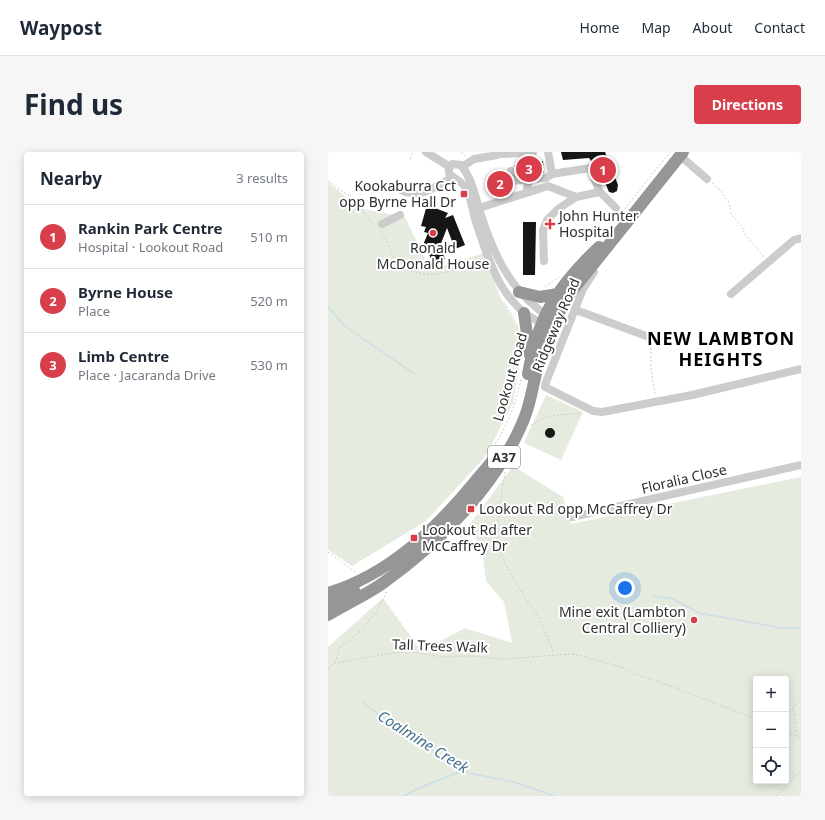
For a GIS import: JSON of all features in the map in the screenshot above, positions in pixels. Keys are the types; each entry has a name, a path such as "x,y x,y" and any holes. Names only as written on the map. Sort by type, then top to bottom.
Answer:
{"highway":[{"name":"Lookout Road","path":"328,592 342,589 367,578 387,566 441,520 496,456 511,430 522,402 534,361 558,294 573,272 613,231 675,152"},
{"name":"Lookout Road","path":"328,615 374,589 398,572 454,522 495,470 508,450 525,417 534,361 543,350 549,318 684,156"},
{"path":"519,292 540,298 558,294"},
{"path":"520,317 534,361"},
{"path":"328,602 398,572"},
{"path":"328,588 336,586 342,589"}],"street":[{"path":"426,152 452,173 466,187 479,230 502,286 516,305 520,317 549,318"},
{"path":"452,173 461,176 463,168 474,159 500,153 529,152"},
{"path":"548,152 552,174"},
{"path":"684,156 707,179"},
{"path":"401,190 412,195 432,189 452,173 456,163 463,168 470,178 494,250 511,282 519,292 567,332"},
{"path":"511,171 513,181 546,178 552,174 590,168 600,192 616,208"},
{"path":"526,193 529,180"},
{"path":"479,208 548,186 576,197"},
{"path":"544,261 543,231 545,224 558,209 576,197 600,192"},
{"path":"382,224 400,215"},
{"path":"731,294 794,240 801,238"},
{"name":"Ridgeway Road","path":"594,272 583,289 545,387 593,411 602,412 692,395 801,369"},
{"path":"576,310 650,339"},
{"name":"Lookout Road","path":"543,350 548,360 553,364"},
{"name":"Lookout Road","path":"534,361 553,364"},
{"name":"Floralia Close","path":"572,517 801,466"}],"path":[{"path":"410,159 413,152"},
{"path":"460,158 467,157 461,152"},
{"path":"596,243 670,152"},
{"path":"707,179 729,202 731,214 745,230 743,232 769,262"},
{"path":"328,180 352,198 385,236 395,257 409,270 423,275 438,275 469,264"},
{"path":"545,288 563,274"},
{"path":"504,302 520,317"},
{"path":"650,339 651,369 656,402"},
{"path":"492,448 505,428 518,395 522,373"},
{"path":"531,425 549,416 580,412"},
{"path":"506,466 499,518 498,541 515,583 536,614 549,638 554,654"},
{"path":"328,552 357,574"},
{"path":"328,669 335,662 340,647 350,641 373,618 381,606 388,589"},
{"name":"Tall Trees Walk","path":"335,662 356,660 377,654 413,652 442,657 469,656 503,659 554,654 582,656 604,662 753,718"},
{"path":"797,736 793,707 801,699"},
{"path":"789,733 801,738"},
{"path":"776,796 801,771"}],"shaded area":[{"path":"328,182 359,208 405,217 430,270 484,253 501,299 518,326 522,348 513,403 485,457 426,521 352,566 328,550"},
{"path":"546,395 583,412 561,460 524,443"},
{"path":"513,466 563,497 571,524 801,477 801,796 328,796 328,647 383,598 421,651 465,628 512,643 504,602 486,581 482,547 467,528"}],"building":[{"path":"561,152 605,152 618,185 617,191 613,193 609,192 604,180 601,180 595,166 589,158 563,160"},
{"path":"543,161 544,173 517,175 514,165"},
{"path":"502,174 503,183 508,183 509,191 489,193 488,185 498,184 497,175"},
{"name":"Ronald McDonald House","path":"427,205 448,213 445,218 453,215 465,245 455,249 447,228 440,246 445,259 437,262 437,260 432,262 429,254 437,251 423,245 428,233 424,232 426,227 421,226"},
{"path":"523,222 536,222 535,275 523,275"},
{"path":"548,428 552,428 554,429 554,437 548,438 545,435 545,431"}],"waterway":[{"path":"328,307 346,327 413,373"},
{"path":"653,596 673,599 699,613 781,628 801,628"},
{"name":"Coalmine Creek","path":"363,702 394,727 469,773 514,782 554,796"},
{"path":"404,796 464,770"}],"place":[{"name":"Limb Centre","path":"529,169"},
{"name":"Rankin Park Centre","path":"603,170"},
{"name":"Byrne House","path":"500,184"},
{"name":"Kookaburra Cct opp Byrne Hall Dr","path":"464,194"},
{"name":"John Hunter Hospital","path":"550,224"},
{"name":"Ronald McDonald House","path":"433,233"},
{"name":"Lookout Rd opp McCaffrey Dr","path":"471,509"},
{"name":"Lookout Rd after McCaffrey Dr","path":"414,538"},
{"name":"Mine exit (Lambton Central Colliery)","path":"694,620"}],"district":[{"name":"NEW LAMBTON HEIGHTS","path":"721,349"}]}
